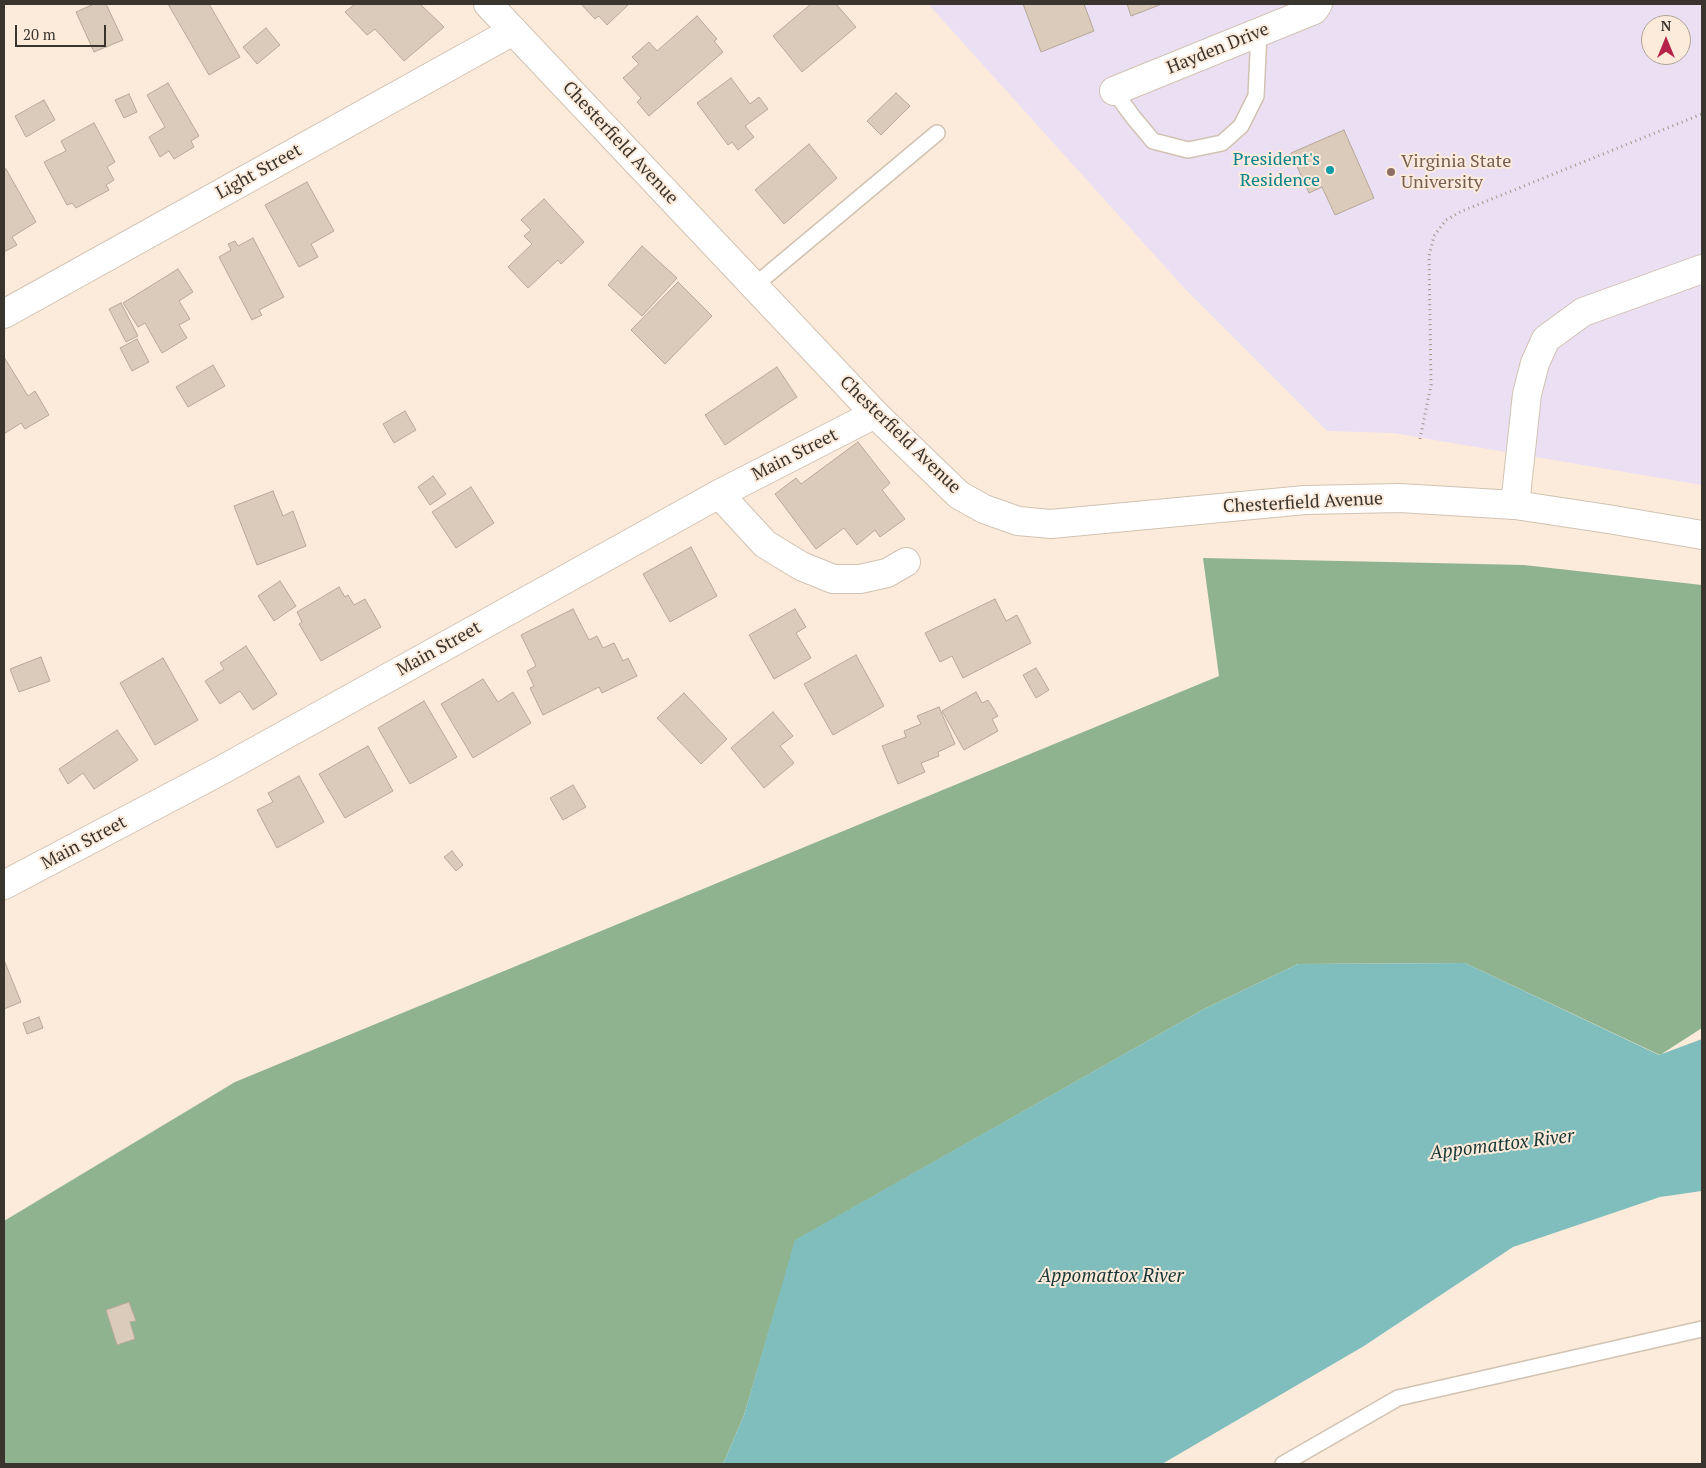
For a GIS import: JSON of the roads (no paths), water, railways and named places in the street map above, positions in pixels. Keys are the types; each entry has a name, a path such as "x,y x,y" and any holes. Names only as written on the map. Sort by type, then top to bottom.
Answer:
{"street":[{"name":"Chesterfield Avenue","path":"488,4 875,414 959,495 984,509 1018,521 1051,524 1304,500 1400,498 1515,505 1702,535"},
{"name":"Hayden Drive","path":"1114,91 1314,10 1318,4"},
{"name":"Light Street","path":"4,314 513,31"},
{"path":"1515,505 1527,394 1535,363 1546,339 1583,312 1702,269"},
{"name":"Main Street","path":"4,885 220,771 719,494 875,414"},
{"path":"719,494 765,544 801,566 832,579 860,579 887,573 906,562"}],"lane":[{"path":"1114,91 1153,141 1188,150 1222,143 1241,126 1256,96 1259,32"},
{"path":"754,286 937,133"},
{"path":"1283,1464 1398,1398 1702,1329"}],"water":[{"name":"Appomattox River","path":"1465,963 1659,1055 1702,1039 1702,1191 1660,1197 1513,1247 1364,1346 1162,1464 723,1464 744,1415 795,1240 1204,1009 1298,964"}],"place":[{"name":"President's Residence","path":"1330,170"},
{"name":"Virginia State University","path":"1391,172"}]}
